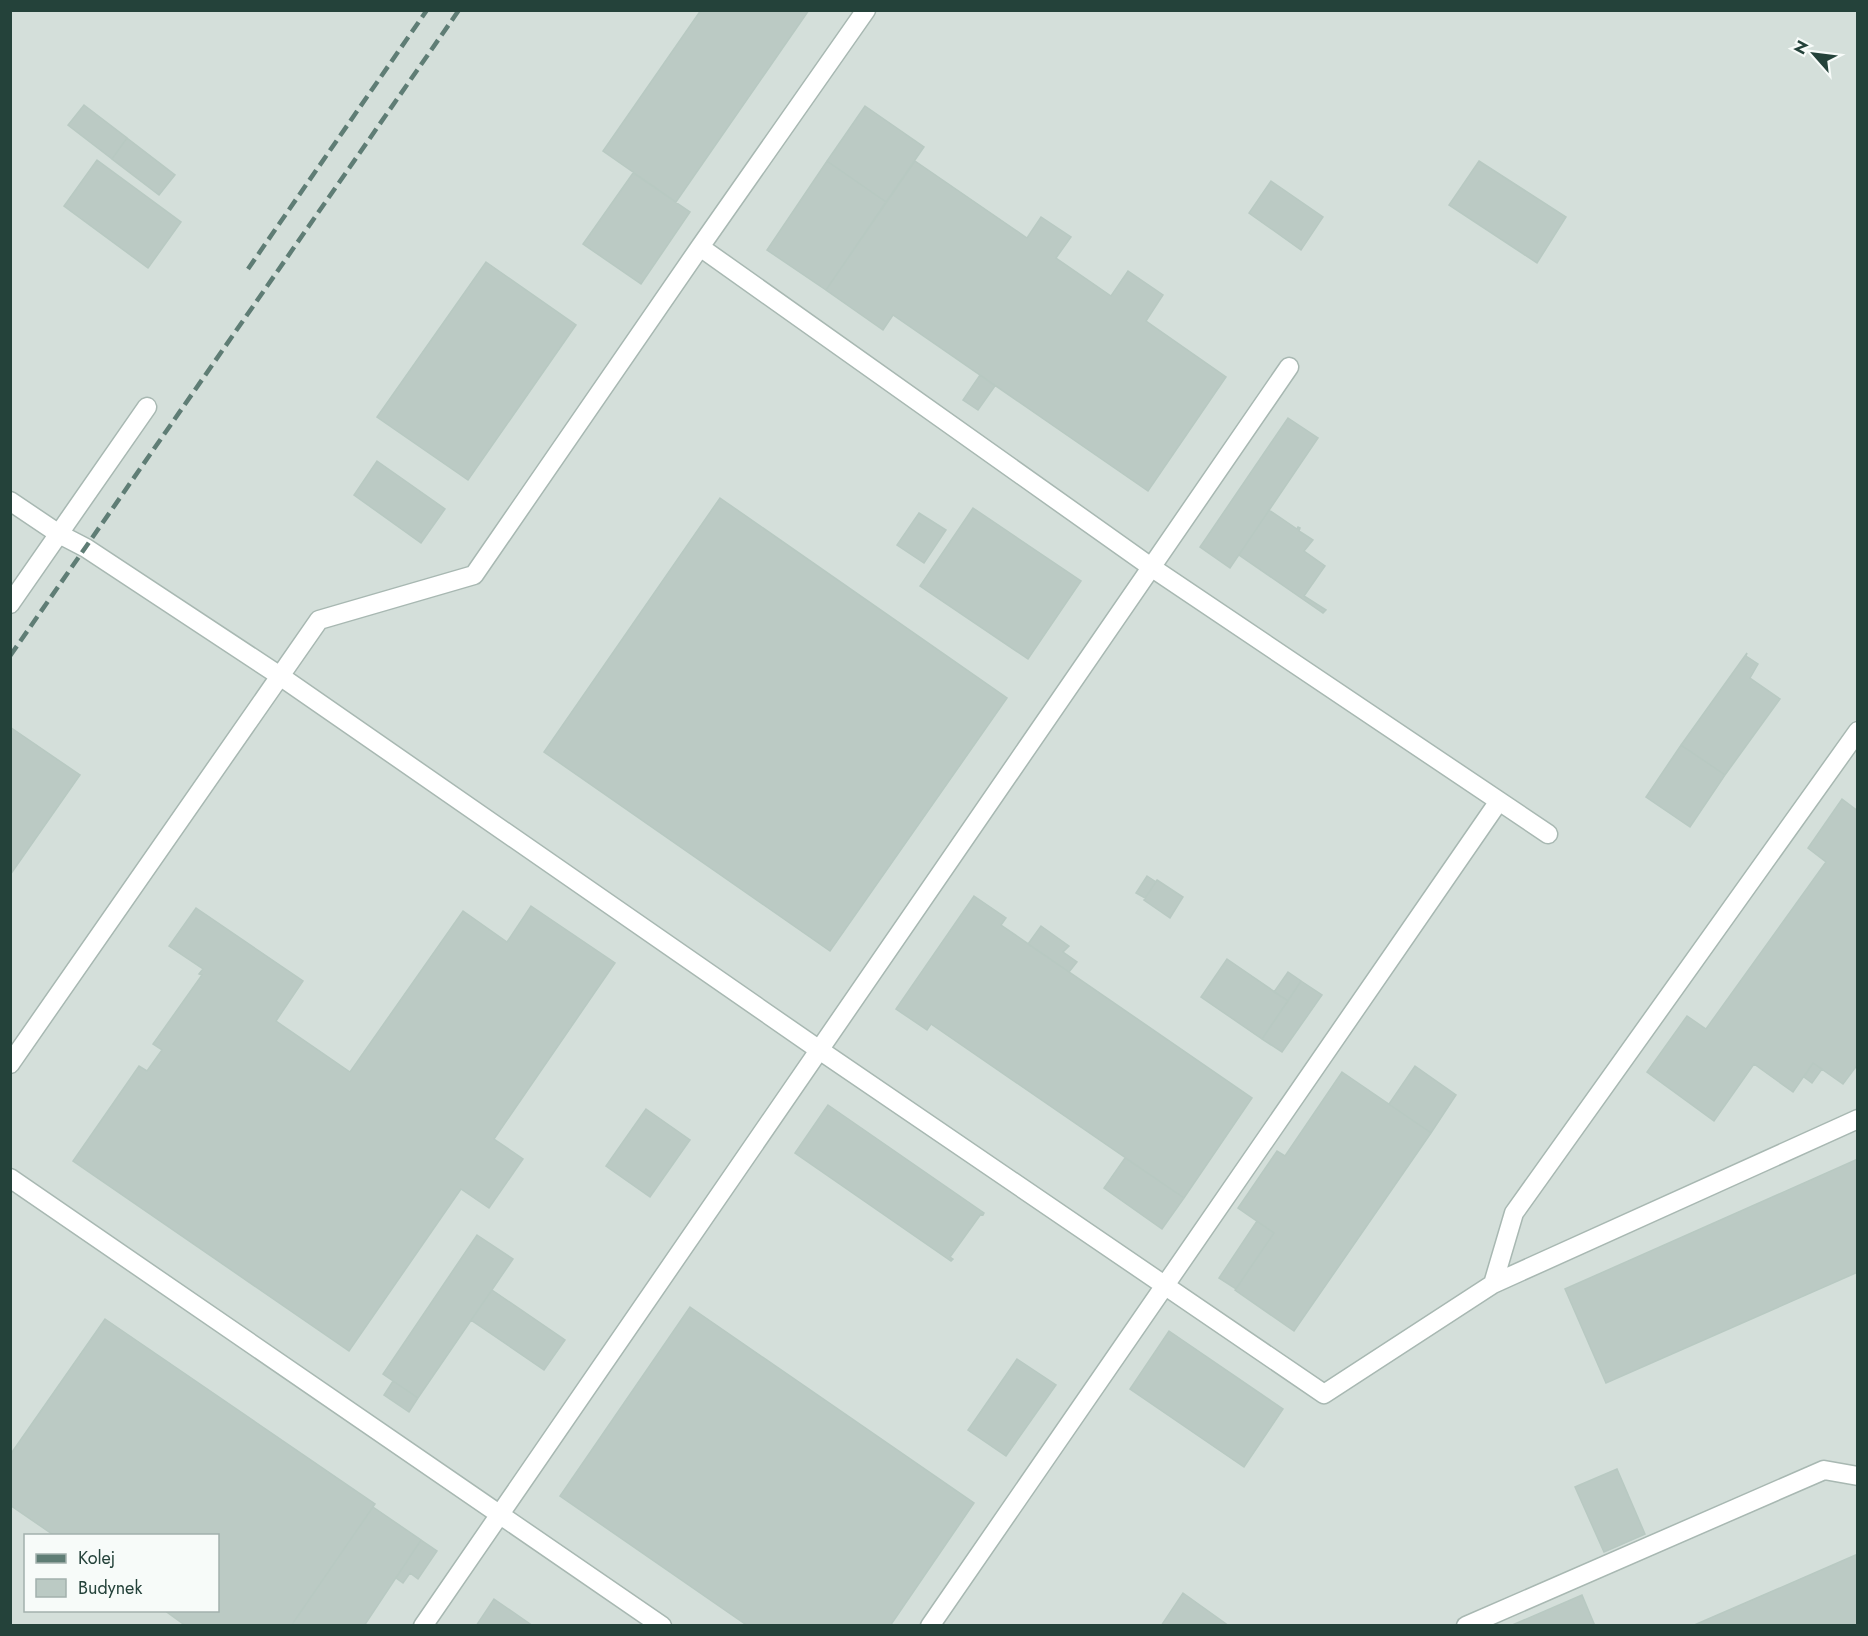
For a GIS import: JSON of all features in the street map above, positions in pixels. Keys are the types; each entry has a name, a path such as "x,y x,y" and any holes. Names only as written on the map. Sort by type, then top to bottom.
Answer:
{"lane":[{"path":"10,1064 319,620 474,575 866,10"},
{"path":"700,247 1151,567 1548,834"},
{"path":"423,1626 1289,367"},
{"path":"10,604 147,407"},
{"path":"10,501 59,534 86,548 280,676 818,1049 1324,1394 1493,1284 1857,1119"},
{"path":"1493,1284 1514,1213 1857,731"},
{"path":"930,1626 1499,801"},
{"path":"10,1178 662,1626"},
{"path":"1466,1626 1824,1470 1857,1476"}],"shaded area":[{"path":"11,11 1857,11 1857,1625 11,1626"}],"building":[{"path":"701,10 809,10 676,202 603,151"},
{"path":"84,105 127,138 112,159 68,125"},
{"path":"865,106 924,147 886,202 827,161"},
{"path":"127,138 175,175 159,195 112,159"},
{"path":"97,160 181,222 148,268 64,206"},
{"path":"827,161 886,202 826,290 767,250"},
{"path":"915,161 1027,238 1041,217 1071,237 1056,258 1111,296 1128,271 1163,295 1146,321 1226,377 1148,491 893,315 883,330 826,290"},
{"path":"1479,161 1566,217 1537,263 1449,205"},
{"path":"633,173 690,212 641,284 583,244"},
{"path":"1271,181 1323,217 1301,250 1249,213"},
{"path":"486,262 576,325 468,480 377,417"},
{"path":"980,375 995,386 978,410 963,400"},
{"path":"1288,418 1318,438 1230,568 1200,547"},
{"path":"377,461 445,509 421,543 354,495"},
{"path":"720,498 1007,698 830,951 544,752"},
{"path":"973,508 1081,581 1028,659 920,586"},
{"path":"1269,510 1297,529 1300,528 1299,531 1313,540 1304,551 1325,566 1304,596 1326,610 1323,613 1239,555"},
{"path":"919,513 946,530 924,563 897,545"},
{"path":"1747,653 1746,656 1758,664 1750,678 1780,699 1725,775 1681,745"},
{"path":"10,727 80,775 10,875"},
{"path":"1681,745 1725,775 1690,827 1646,797"},
{"path":"1842,799 1858,811 1858,1064 1843,1084 1813,1063 1793,1092 1754,1064 1714,1121 1647,1072 1687,1016 1706,1029 1826,862 1808,848"},
{"path":"1147,876 1156,882 1145,898 1136,893"},
{"path":"1157,880 1183,897 1170,918 1144,900"},
{"path":"974,896 1006,918 1001,925 1252,1098 1184,1198 931,1024 927,1030 896,1009"},
{"path":"531,906 615,963 494,1139 523,1159 489,1208 461,1189 349,1351 73,1161 139,1066 147,1071 162,1050 153,1044 202,975 199,974 203,969 169,946 196,908 303,981 276,1021 350,1072 463,911 507,942"},
{"path":"1041,926 1069,946 1063,952 1077,962 1069,972 1028,944"},
{"path":"1227,959 1288,1001 1262,1039 1201,997"},
{"path":"1288,972 1301,981 1288,1001 1274,992"},
{"path":"1301,981 1322,995 1282,1052 1262,1039"},
{"path":"1813,1063 1822,1069 1812,1083 1804,1077"},
{"path":"1415,1066 1456,1095 1431,1133 1389,1104"},
{"path":"1342,1072 1431,1133 1294,1331 1235,1290 1274,1233 1238,1208 1277,1151 1285,1156"},
{"path":"828,1105 984,1213 950,1257 953,1259 951,1261 795,1153"},
{"path":"646,1109 690,1140 650,1197 606,1166"},
{"path":"1125,1158 1184,1198 1162,1229 1104,1188"},
{"path":"1858,1159 1858,1272 1606,1383 1565,1289"},
{"path":"1257,1221 1274,1233 1236,1289 1219,1278"},
{"path":"477,1235 513,1259 418,1398 383,1374"},
{"path":"492,1290 565,1340 544,1370 471,1320"},
{"path":"690,1307 974,1503 890,1626 748,1626 560,1496"},
{"path":"105,1319 375,1504 291,1626 186,1626 167,1612 219,1612 219,1534 52,1534 10,1505 10,1455"},
{"path":"1169,1331 1283,1409 1244,1467 1130,1389"},
{"path":"1017,1359 1056,1385 1006,1456 968,1430"},
{"path":"393,1381 418,1398 409,1412 384,1395"},
{"path":"1617,1469 1645,1534 1604,1552 1575,1487"},
{"path":"373,1507 421,1540 364,1626 291,1626"},
{"path":"421,1540 437,1551 418,1579 410,1573 403,1583 396,1578"},
{"path":"1858,1554 1858,1626 1692,1626"},
{"path":"1183,1593 1229,1626 1161,1626"},
{"path":"1582,1595 1595,1626 1510,1626"},
{"path":"494,1599 533,1626 476,1626"}],"railway":[{"path":"248,269 427,10"},
{"path":"10,656 459,10"}]}
